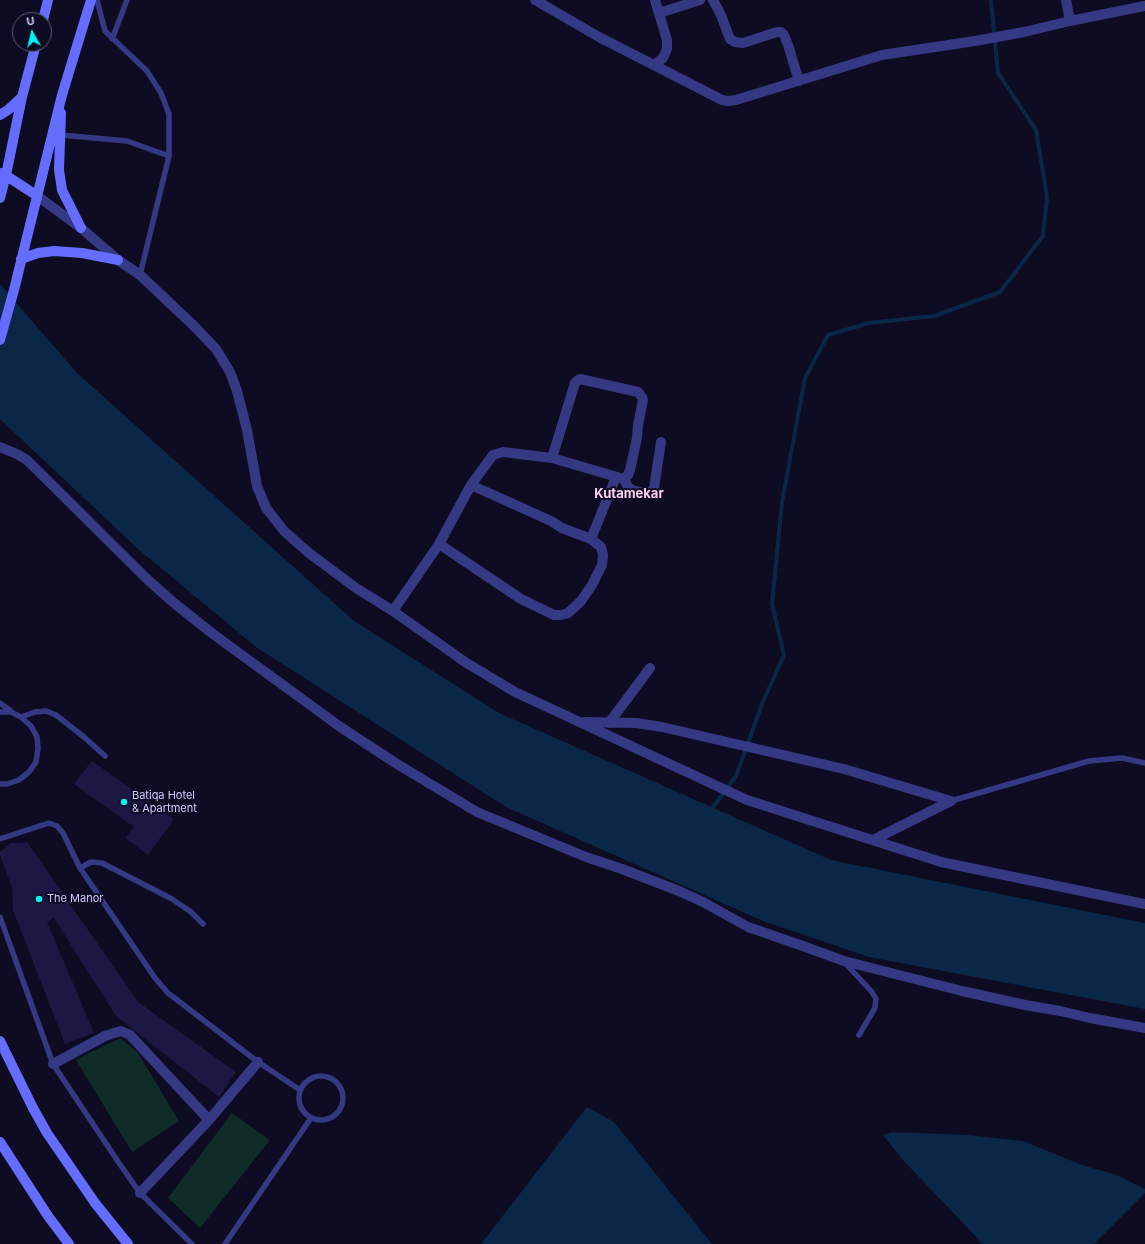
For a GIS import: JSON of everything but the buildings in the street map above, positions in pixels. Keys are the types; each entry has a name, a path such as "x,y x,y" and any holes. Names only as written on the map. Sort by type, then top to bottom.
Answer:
{"street":[{"path":"45,12 48,0"},
{"path":"0,340 62,95 91,0"},
{"path":"535,0 599,37 722,100 736,100 882,55 1024,32 1145,6"},
{"path":"654,65 663,58 667,40 655,0"},
{"path":"659,13 700,0"},
{"path":"713,0 721,15 730,39 735,42 743,43 781,32 784,35 788,46 798,81"},
{"path":"1066,0 1070,21"},
{"path":"0,198 3,173 34,52"},
{"path":"62,95 59,170 62,190 81,228"},
{"path":"0,115 22,97"},
{"path":"3,173 81,228 118,260 140,275 216,349 230,372 236,391 247,430 257,486 266,508 284,531 309,553 356,588 393,611 465,662 515,692 747,800 941,862 1145,904"},
{"path":"20,264 38,253 54,251 82,253 118,260"},
{"path":"393,611 439,544 471,485 493,455 503,452 552,458 620,478 628,476 637,438 643,400 642,397 638,392 580,380 577,381 575,383 552,458"},
{"path":"620,478 632,490 647,494 651,492 654,488 661,442"},
{"path":"0,447 17,454 26,460 148,580 213,634 339,726 433,786 477,812 495,821 679,891 703,902 748,927 800,944 844,961 962,991 1025,1005 1145,1028"},
{"path":"591,539 620,478"},
{"path":"439,544 521,599 554,615 568,613 581,601 592,585 602,565 603,554 601,547 591,539 562,528 471,485"},
{"path":"609,723 650,668"},
{"path":"580,722 636,723 662,727 844,769 951,801"},
{"path":"873,840 951,801"},
{"path":"53,1064 105,1036 122,1031 130,1035 209,1120"},
{"path":"0,1041 47,1133 94,1203 128,1244"},
{"path":"140,1193 209,1120 258,1062"},
{"path":"0,1142 48,1216 70,1244"}],"lane":[{"path":"97,0 105,31 147,71 161,93 169,114 169,156 140,275"},
{"path":"112,39 126,0"},
{"path":"61,135 126,141 169,156"},
{"path":"0,703 11,712 21,717 31,726 36,737 38,749 36,762 29,772 19,780 7,784 0,784"},
{"path":"21,717 35,712 46,711 56,715 105,756"},
{"path":"0,712 11,712"},
{"path":"951,801 1089,760 1122,758 1145,763"},
{"path":"0,839 49,823 57,826 63,833 80,868 168,993 258,1062 300,1090"},
{"path":"80,868 91,862 102,863 172,899 191,912 203,924"},
{"path":"0,917 53,1064 140,1193 192,1244"},
{"path":"844,961 872,992 876,999 875,1008 859,1035"},
{"path":"320,1076 337,1082 343,1093 342,1106 335,1116 323,1120 311,1118 302,1111 300,1106 299,1095 304,1084 308,1080 320,1076"},
{"path":"225,1244 311,1118"}],"green space":[{"path":"120,1038 138,1053 179,1121 132,1152 76,1060"},
{"path":"232,1113 270,1140 200,1228 168,1198"}],"water":[{"path":"0,284 77,373 354,621 499,713 831,860 1145,923 1145,1009 869,957 763,921 506,807 256,647 137,548 0,419"},
{"path":"587,1107 614,1122 712,1244 481,1244"},
{"path":"892,1132 967,1135 1023,1141 1082,1165 1117,1175 1145,1189 1145,1193 1094,1244 983,1244 903,1160 883,1135"}],"waterway":[{"path":"710,811 736,776 762,704 784,655 772,604 782,502 805,378 828,335 869,323 934,316 1000,292 1043,236 1047,197 1036,130 998,73 991,0"}],"place":[{"name":"Batiqa Hotel & Apartment","path":"124,802"},
{"name":"The Manor","path":"39,899"}],"district":[{"name":"Kutamekar","path":"629,494"}]}
